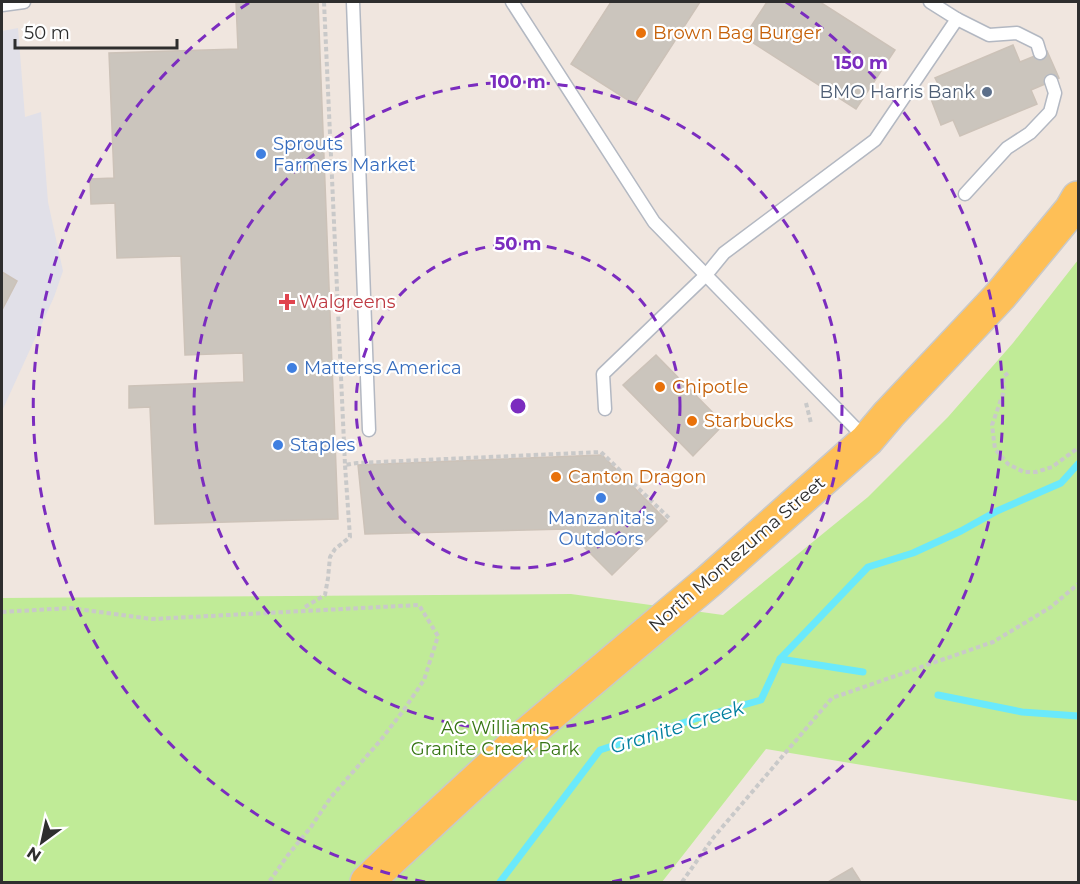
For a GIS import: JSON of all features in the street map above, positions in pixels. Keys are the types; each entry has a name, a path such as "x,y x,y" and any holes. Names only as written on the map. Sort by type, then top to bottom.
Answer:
{"main road":[{"name":"North Montezuma Street","path":"367,882 521,739 710,581 867,440 1000,297 1071,210 1078,198"}],"lane":[{"path":"2,5 24,2"},
{"path":"353,2 369,430"},
{"path":"512,2 654,222 867,440"},
{"path":"930,2 957,20 989,35 1017,33 1037,44 1041,53"},
{"path":"605,409 603,374 706,275 724,252 875,140 957,20"},
{"path":"965,194 1007,148 1030,133 1050,112 1055,93 1051,81"}],"path":[{"path":"305,607 325,596 330,558 334,549 350,537 324,2"},
{"path":"1008,373 1003,377 1004,391 992,425 995,449 1008,464 1024,472 1036,472 1052,467 1078,448"},
{"path":"806,403 810,423"},
{"path":"345,465 601,452 669,518"},
{"path":"682,882 713,838 832,698 993,642 1051,606 1078,584"},
{"path":"2,612 70,608 152,619 419,604 438,636 424,680 403,711 367,757 331,797 268,882"}],"shaded area":[{"path":"18,28 25,117 41,112 48,202 63,271 54,297 2,411 2,31"}],"green space":[{"name":"AC Williams Granite Creek Park","path":"1078,260 1078,801 766,749 662,882 2,882 2,598 571,594 723,615 868,497 948,417 1013,343"}],"building":[{"path":"236,2 318,2 338,519 155,524 150,407 129,408 129,386 244,382 243,353 185,355 181,256 117,258 115,203 91,204 90,179 114,178 109,53 238,49"},
{"path":"611,2 700,2 634,104 571,64"},
{"path":"767,2 820,2 895,50 856,109 744,37"},
{"name":"BMO Harris Bank","path":"1013,45 1020,62 1047,51 1059,78 1031,90 1037,104 960,136 953,120 941,125 931,99 943,94 935,78"},
{"path":"2,272 17,281 2,310"},
{"path":"656,355 724,424 693,456 623,385"},
{"path":"602,455 667,521 612,575 566,529 365,534 358,465"},
{"path":"852,868 861,882 828,882"}],"waterway":[{"name":"Granite Creek","path":"500,882 600,750 761,700 780,659 868,567 913,553 997,511 1061,483 1078,464"},
{"path":"780,659 863,672"},
{"path":"938,695 1022,712 1078,716"}],"place":[{"name":"Brown Bag Burger","path":"641,33"},
{"name":"BMO Harris Bank","path":"987,92"},
{"name":"Sprouts Farmers Market","path":"261,154"},
{"name":"Walgreens","path":"287,302"},
{"name":"Matterss America","path":"292,368"},
{"name":"Chipotle","path":"660,387"},
{"name":"Starbucks","path":"692,421"},
{"name":"Staples","path":"278,445"},
{"name":"Canton Dragon","path":"556,477"},
{"name":"Manzanita's Outdoors","path":"601,498"}]}
